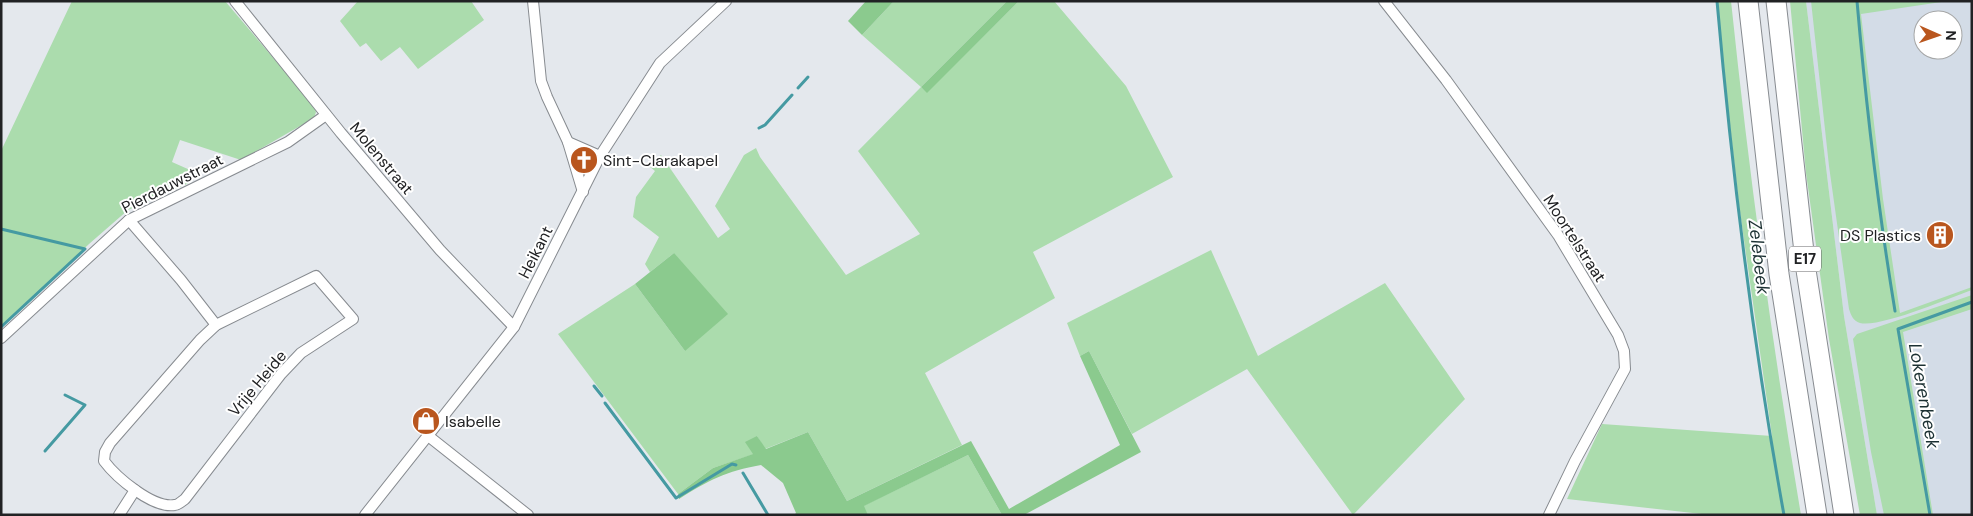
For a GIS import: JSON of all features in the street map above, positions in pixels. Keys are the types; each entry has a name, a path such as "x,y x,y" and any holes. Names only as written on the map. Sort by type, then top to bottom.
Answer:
{"highway":[{"name":"E17","path":"1748,1 1779,274 1817,515"},
{"name":"E17","path":"1776,1 1806,270 1844,515"}],"street":[{"name":"Molenstraat","path":"234,1 326,115 440,250 514,328"},
{"path":"533,1 542,81 547,97 568,142 583,192"},
{"name":"Heikant","path":"366,515 514,328 600,156 660,63 726,1"},
{"name":"Moortelstraat","path":"1384,1 1446,80 1558,236 1618,335 1624,351 1625,369 1579,453 1549,515"},
{"name":"Pierdauwstraat","path":"1,338 129,220 288,142 326,115"},
{"path":"568,142 600,156"},
{"path":"129,220 181,280 216,326"},
{"name":"Vrije Heide","path":"316,276 353,319 301,353 281,374 185,500 175,505 161,503 135,490 114,474 104,460 105,452 200,340 216,326 316,276"},
{"path":"428,435 528,515"},
{"path":"120,515 135,490"}],"shaded area":[{"path":"1806,1 1972,1 1972,515 1877,515 1844,316"}],"green space":[{"path":"72,1 225,1 314,106 316,112 314,118 241,160 180,140 172,162 199,174 189,183 128,210 1,327 1,151"},
{"path":"358,1 471,1 484,20 418,69 400,47 381,61 366,43 360,47 340,21"},
{"path":"866,1 894,1 862,35 848,21"},
{"path":"894,1 1007,1 921,87 862,35"},
{"path":"1007,1 1019,1 927,93 921,87"},
{"path":"1019,1 1054,1 1126,86 1173,177 1033,252 1055,298 925,373 962,445 847,501 808,432 765,449 757,436 754,454 713,468 678,494 558,334 635,284 685,351 674,253 650,272 645,264 659,237 633,217 636,197 655,171 649,166 661,155 718,238 730,229 715,206 744,155 756,148 760,157 846,275 920,234 858,151 921,87 927,92"},
{"path":"1716,1 1731,1 1745,130 1762,258 1780,387 1801,515 1711,515 1567,499 1602,424 1772,436 1739,205"},
{"path":"1790,1 1806,1 1844,316 1877,515 1860,515 1829,339 1806,173"},
{"path":"1811,1 1948,1 1861,14 1883,199 1900,313 1972,287 1972,290 1883,321 1860,323 1852,316 1849,309 1829,166"},
{"path":"1211,250 1258,356 1385,283 1465,399 1353,515 1247,369 1132,434 1089,351 1080,356 1067,323"},
{"path":"674,253 728,314 685,351 635,284"},
{"path":"1972,295 1972,309 1903,332 1933,515 1884,515 1871,452 1853,339 1857,334"},
{"path":"1089,351 1141,452 1024,515 1002,515 968,455 864,506 868,515 794,515 796,513 783,483 761,465 718,477 679,499 678,494 713,468 753,454 745,442 757,436 766,449 808,432 847,501 971,441 1009,509 1120,445 1080,356"},
{"path":"968,455 1002,515 868,515 863,506"}],"waterway":[{"name":"Zelebeek","path":"1717,1 1729,130 1753,323 1784,515"},
{"path":"1857,1 1873,156 1895,311"},
{"path":"798,88 808,77"},
{"path":"759,128 765,125 792,95"},
{"path":"1,229 85,249 1,327"},
{"name":"Lokerenbeek","path":"1930,515 1898,329 1972,302"},
{"path":"594,386 602,396"},
{"path":"45,451 85,405 65,395"},
{"path":"605,403 676,498 732,464 736,465"},
{"path":"743,473 768,515"}],"place":[{"name":"Sint-Clarakapel","path":"584,160"},
{"name":"DS Plastics","path":"1940,235"},
{"name":"Isabelle","path":"426,421"}]}
